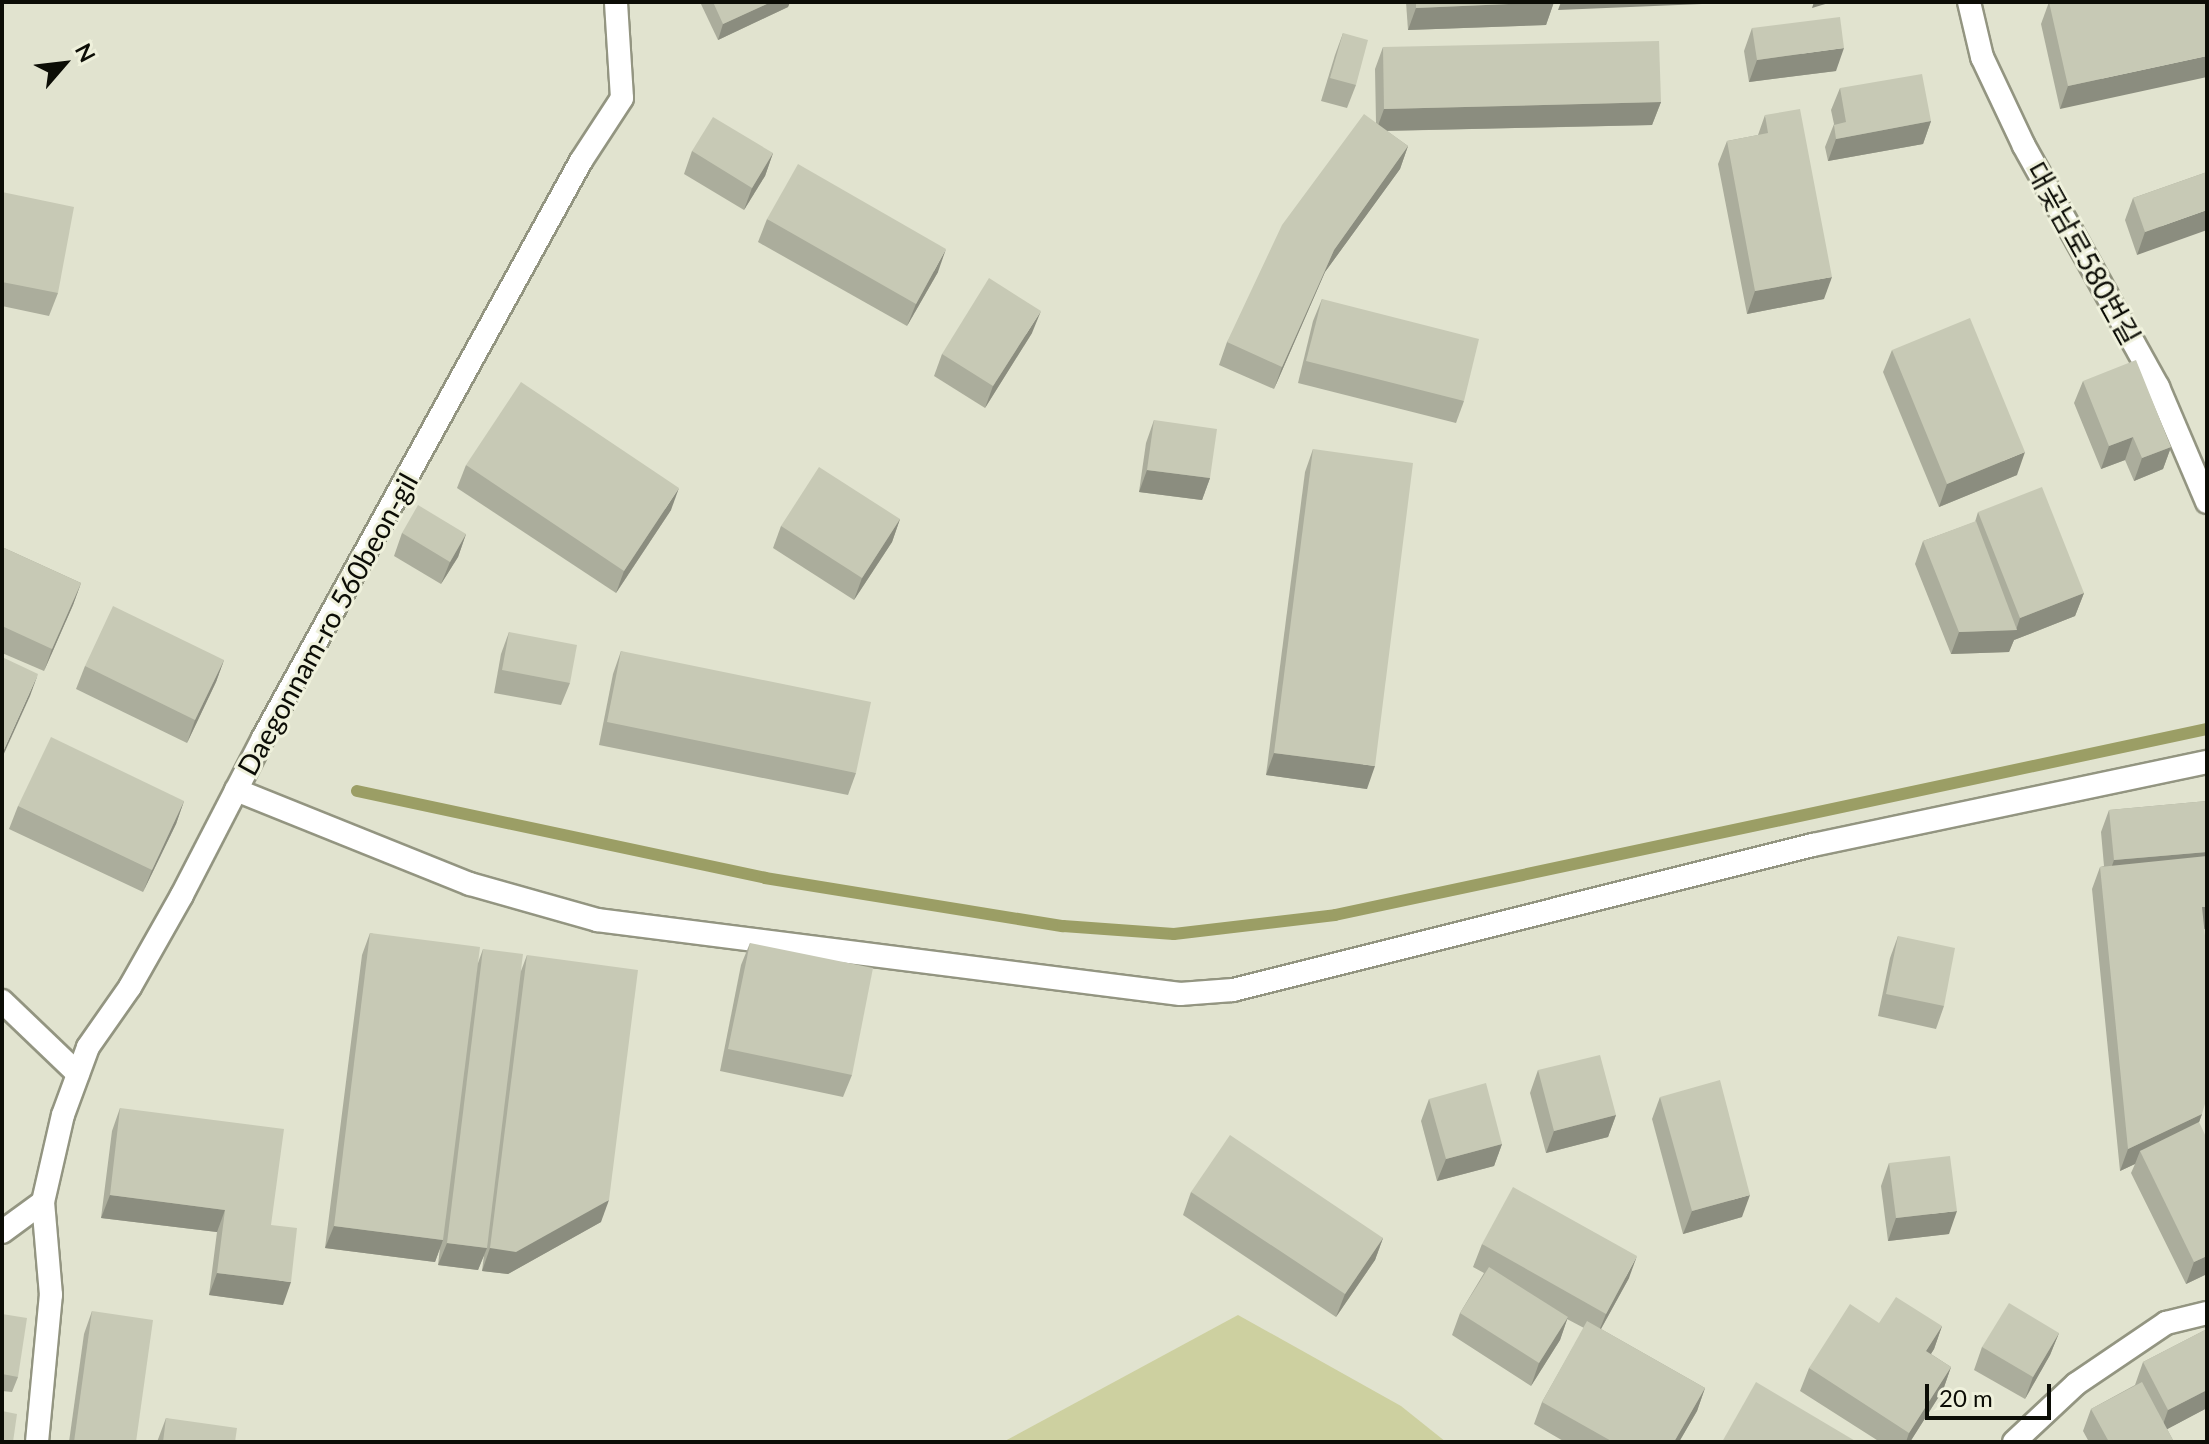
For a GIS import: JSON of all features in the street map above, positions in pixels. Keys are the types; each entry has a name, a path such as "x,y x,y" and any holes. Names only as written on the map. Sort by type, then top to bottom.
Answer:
{"lane":[{"name":"Daegonnam-ro 560beon-gil","path":"43,1202 88,1047 130,987 581,161 622,98 616,2"},
{"name":"대곶남로580번길","path":"1969,2 1982,57 2024,146 2158,387 2207,502"},
{"path":"236,790 470,884 597,920 1180,994 1233,990 1813,845 2207,762"},
{"path":"2,1001 78,1074"},
{"path":"2,1232 43,1202"},
{"path":"37,1442 51,1295 43,1202"},
{"path":"2014,1442 2076,1384 2166,1323 2207,1313"}],"green space":[{"path":"1238,1315 1401,1406 1446,1442 1003,1442"}],"building":[{"path":"713,2 771,2 723,24"},
{"path":"1416,2 1554,2 1416,8"},
{"path":"2049,2 2207,2 2207,56 2068,86"},
{"path":"1840,17 1844,48 1757,60 1752,28"},
{"path":"1343,33 1368,40 1356,85 1330,78"},
{"path":"1659,41 1661,102 1384,109 1383,47"},
{"path":"1922,74 1931,121 1836,139 1834,125 1846,122 1840,88"},
{"path":"1800,109 1832,277 1755,291 1727,141 1768,133 1765,115"},
{"path":"1364,114 1408,146 1334,250 1282,367 1227,342 1282,225"},
{"path":"713,117 773,153 752,188 692,151"},
{"path":"798,164 946,249 916,304 767,219"},
{"path":"2207,172 2207,210 2145,232 2133,198"},
{"path":"2,192 74,207 58,293 2,282"},
{"path":"989,278 1041,311 993,386 942,354"},
{"path":"1322,299 1479,339 1464,401 1306,361"},
{"path":"1970,318 2025,452 1947,484 1892,350"},
{"path":"2136,360 2171,447 2142,458 2133,437 2109,446 2083,381"},
{"path":"521,382 679,488 624,571 466,465"},
{"path":"1154,420 1217,429 1210,478 1147,470"},
{"path":"1313,449 1413,463 1375,766 1274,753"},
{"path":"819,467 900,519 862,578 781,526"},
{"path":"2042,487 2084,593 2020,618 1978,512"},
{"path":"418,505 466,534 450,562 402,533"},
{"path":"1976,521 2017,630 1959,632 1923,541"},
{"path":"2,547 81,583 52,649 2,626"},
{"path":"113,606 224,660 195,720 85,666"},
{"path":"509,632 577,645 570,683 502,670"},
{"path":"621,651 871,702 856,773 607,722"},
{"path":"2,657 38,674 2,754"},
{"path":"51,737 184,801 152,870 18,806"},
{"path":"2207,801 2207,852 2114,860 2109,810"},
{"path":"2207,856 2207,907 2202,907 2207,955 2207,1097 2202,1114 2128,1149 2100,867"},
{"path":"370,933 480,947 443,1240 334,1226"},
{"path":"1898,936 1955,948 1944,1006 1886,994"},
{"path":"750,943 873,968 852,1075 728,1049"},
{"path":"483,949 523,954 487,1248 447,1243"},
{"path":"527,955 638,970 609,1200 516,1252 490,1248"},
{"path":"1600,1055 1616,1115 1554,1131 1538,1070"},
{"path":"1720,1080 1750,1195 1692,1211 1660,1097"},
{"path":"1486,1083 1502,1144 1446,1159 1429,1099"},
{"path":"120,1108 284,1129 271,1225 297,1228 291,1282 217,1273 225,1210 110,1195"},
{"path":"2199,1122 2207,1139 2207,1256 2194,1262 2140,1151"},
{"path":"1230,1135 1383,1238 1345,1294 1191,1192"},
{"path":"1950,1156 1957,1211 1896,1218 1889,1163"},
{"path":"1513,1187 1637,1256 1606,1314 1482,1244"},
{"path":"1489,1267 1568,1317 1539,1363 1460,1313"},
{"path":"1896,1297 1942,1326 1926,1351 1951,1367 1909,1433 1809,1368 1850,1304 1879,1323"},
{"path":"2009,1303 2059,1333 2033,1377 1982,1347"},
{"path":"92,1311 153,1320 136,1442 74,1442"},
{"path":"2,1314 27,1318 18,1377 2,1374"},
{"path":"1587,1321 1705,1388 1674,1442 1613,1442 1542,1402"},
{"path":"2207,1329 2207,1390 2168,1410 2143,1362"},
{"path":"1756,1382 1857,1442 1722,1442"},
{"path":"2142,1382 2174,1442 2109,1442 2091,1409"},
{"path":"2,1411 17,1414 13,1442 2,1442"},
{"path":"166,1418 237,1428 235,1442 163,1442"}],"waterway":[{"path":"357,791 765,878 1063,926 1174,934 1335,915 2207,729"}]}
